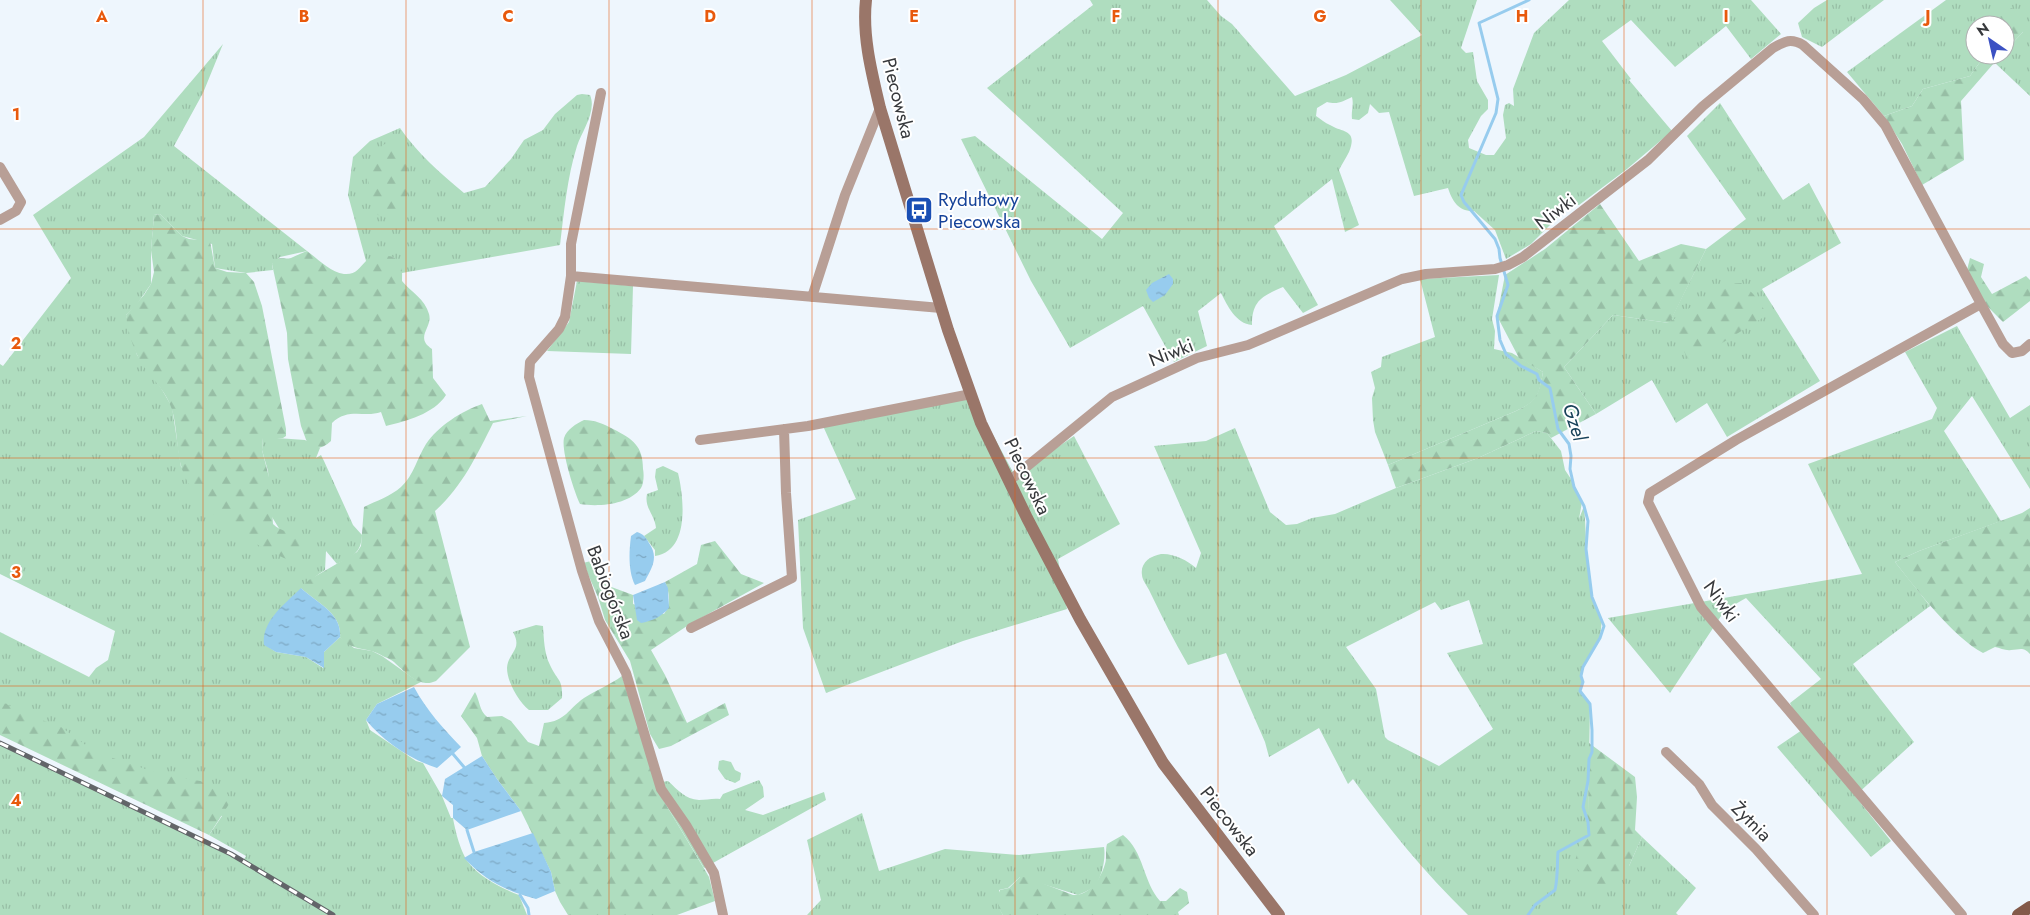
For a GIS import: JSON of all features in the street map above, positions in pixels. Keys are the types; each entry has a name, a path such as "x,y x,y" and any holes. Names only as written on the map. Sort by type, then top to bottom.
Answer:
{"main road":[{"path":"2018,915 2030,907"}],"street":[{"name":"Piecowska","path":"866,0 867,41 871,72 880,108 941,308 981,423 1080,619 1163,763 1279,915"},
{"name":"Niwki","path":"1009,481 1112,397 1153,377 1197,358 1248,345 1402,279 1426,274 1495,269 1523,257 1648,160 1703,106 1773,48 1784,41 1794,39 1839,76 1884,125 2004,344 2012,353 2022,350 2030,344"},
{"name":"Babiogórska","path":"601,93 571,244 571,276 565,317 560,328 530,362 529,377 582,571 599,621 626,673 661,789 686,824 714,873 723,915"},
{"path":"812,297 845,195 880,108"},
{"path":"0,167 21,202 16,211 0,220"},
{"path":"571,276 941,308"},
{"name":"Niwki","path":"1962,915 1701,607 1648,502 1650,493 1736,440 1981,304"},
{"path":"700,440 784,429 971,394"},
{"path":"691,628 792,578 784,429"},
{"name":"Żytnia","path":"1666,752 1699,784 1712,806 1756,849 1814,915"}],"green space":[{"path":"1090,0 1207,0 1221,16 1232,24 1295,96 1346,75 1422,35 1390,0 1477,0 1461,48 1466,53 1473,52 1477,81 1488,100 1488,109 1481,116 1468,140 1469,148 1486,155 1494,155 1506,138 1503,115 1505,105 1509,103 1514,106 1513,89 1534,33 1569,0 1751,0 1781,34 1751,59 1726,26 1675,67 1631,20 1602,41 1631,79 1629,80 1672,131 1627,169 1579,205 1570,205 1531,244 1506,259 1495,230 1474,211 1460,208 1448,188 1414,196 1389,112 1379,113 1370,104 1368,113 1359,120 1352,119 1352,97 1337,103 1327,102 1317,108 1316,116 1348,133 1352,139 1349,152 1339,170 1359,225 1345,232 1332,179 1274,226 1318,305 1303,313 1283,287 1264,296 1260,300 1254,310 1252,325 1246,324 1237,318 1221,293 1198,311 1207,346 1174,362 1143,306 1070,348 1031,281 961,139 975,136 1102,239 1123,213 987,88 1093,5"},
{"path":"1827,0 1884,0 1822,47 1802,37 1798,23 1814,8"},
{"path":"1946,0 2030,0 2030,96 1997,65 2015,65 2015,40 2023,32 2015,28 2015,15 1965,15 1965,65 1978,65 1970,76 1923,89 1912,106 1884,116 1847,72"},
{"path":"2011,8 2021,11 2023,32 2015,40 2015,15 2004,15"},
{"path":"223,44 203,93 174,146 307,251 280,257 272,264 273,270 246,273 215,268 212,244 182,236 160,214 154,215 151,284 137,304 126,315 137,355 172,407 181,467 280,530 272,517 268,471 262,450 263,437 305,440 320,448 316,458 321,455 353,525 362,535 360,546 355,554 337,564 326,551 325,570 296,594 264,644 276,652 306,657 323,668 324,652 340,637 354,648 372,651 382,656 421,682 377,704 366,720 370,730 416,761 423,763 442,796 451,818 453,818 459,842 466,859 485,878 519,895 527,915 0,915 0,741 243,861 246,856 209,835 222,816 0,719 0,632 89,677 96,668 108,660 115,631 0,574 0,364 3,366 71,278 33,215 144,137"},
{"path":"1978,65 1992,65 1961,101 1964,160 1922,185 1902,144 1884,116 1912,106 1923,89 1970,76"},
{"path":"577,95 590,95 592,108 577,146 571,170 560,245 402,273 393,257 366,261 348,195 353,157 370,141 400,128 422,155 464,193 485,187 511,159 524,140 543,130 555,114"},
{"path":"1720,103 1783,200 1809,183 1841,243 1762,289 1820,381 1727,437 1707,403 1676,423 1652,380 1596,414 1564,367 1613,315 1669,323 1706,249 1746,219 1687,136"},
{"path":"391,141 406,154 409,185 405,207 395,214 386,217 380,216 372,206 369,188 369,165 375,152"},
{"path":"1600,204 1639,261 1681,244 1706,249 1670,322 1723,284 1741,283 1750,290 1767,315 1690,363 1669,323 1613,315 1564,367 1596,414 1551,438 1547,433 1536,431 1478,458 1396,488 1388,465 1516,411 1529,404 1536,396 1543,372 1519,358 1497,316 1505,275 1545,249"},
{"path":"160,214 182,236 189,239 210,241 215,268 227,272 246,273 254,282 262,306 286,429 286,436 283,438 263,438 262,450 270,481 273,524 279,529 301,538 298,556 286,559 237,532 208,509 186,479 180,462 172,408 164,393 138,356 130,336 126,315 151,284 154,272 151,250 154,215"},
{"path":"307,251 329,268 344,274 354,272 369,259 378,256 392,257 399,262 402,269 402,281 421,300 429,314 430,319 424,340 432,349 433,378 446,395 441,402 419,416 386,426 381,412 375,414 344,415 332,423 331,441 318,448 308,445 301,426 288,359 287,333 272,264 278,259 291,258"},
{"path":"1970,258 1984,264 1981,277 1992,294 2026,276 2030,280 2030,301 2003,322 1983,302 1967,270"},
{"path":"1499,275 1492,319 1495,331 1494,349 1512,353 1543,372 1536,396 1529,404 1516,411 1388,465 1375,432 1372,398 1375,388 1371,372 1381,367 1382,357 1435,337 1420,279"},
{"path":"577,281 633,286 631,354 547,351 569,322"},
{"path":"1957,326 2010,418 2030,405 2030,489 1972,396 1944,431 2001,521 1919,551 1895,562 1930,606 1853,664 1914,742 1855,796 1891,841 1871,857 1777,747 1802,730 1790,703 1821,679 1746,598 1725,610 1670,693 1608,618 1862,574 1808,464 1932,419 1937,408 1905,352"},
{"path":"971,394 1015,476 1074,436 1120,524 1058,559 1067,609 963,641 826,693 803,628 798,520 856,499 823,426"},
{"path":"482,404 490,421 527,416 493,423 475,459 461,481 445,502 435,511 470,647 436,681 423,683 411,677 390,659 349,645 340,637 340,629 333,615 301,588 309,580 357,552 361,546 364,507 388,496 401,487 409,477 431,437 459,415"},
{"path":"584,420 606,425 636,444 643,461 644,476 643,484 636,494 613,504 580,504 564,452 564,438 570,429"},
{"path":"1235,428 1270,512 1286,525 1335,514 1396,488 1478,458 1536,431 1547,433 1561,451 1565,470 1582,502 1579,519 1584,506 1592,595 1602,619 1600,638 1583,667 1581,676 1583,682 1580,691 1590,704 1588,822 1629,866 1642,837 1696,888 1676,913 1678,915 1468,915 1408,850 1353,779 1348,784 1319,728 1269,757 1265,742 1226,653 1188,665 1142,577 1144,564 1153,556 1161,554 1175,556 1196,568 1201,553 1154,446 1206,441","holes":["1469,600 1483,644 1447,653 1493,729 1439,766 1385,737 1376,689 1346,647 1435,602 1441,610"]},
{"path":"663,466 678,473 682,496 682,522 674,544 666,552 655,556 655,550 644,536 656,528 646,499 647,494 658,490 655,477 656,469"},
{"path":"2030,508 2030,654 2023,649 2007,650 1995,647 1983,653 1948,625 1924,599 1895,562 1919,551 2022,513"},
{"path":"715,541 741,574 764,583 690,624 651,650 687,723 725,703 729,715 671,746 659,749 650,734 630,661 605,620 598,597 583,563 591,561 596,565 606,585 633,595 633,604 664,614 668,607 669,599 665,582 697,564 701,545"},
{"path":"536,625 543,626 547,656 562,687 562,698 548,710 529,710 521,702 509,679 507,668 516,647 516,638 513,632"},
{"path":"622,676 659,793 709,877 715,901 677,915 568,915 555,891 551,872 521,811 482,756 477,738 461,716 475,692 482,711 487,717 502,716 511,721 528,742 539,746 544,723 562,717 584,698"},
{"path":"0,701 31,716 61,727 91,749 107,756 163,775 200,781 224,788 231,801 209,835 0,735"},
{"path":"1589,743 1635,777 1637,797 1635,830 1642,837 1629,866 1597,892 1574,865 1588,813"},
{"path":"719,761 731,762 735,770 741,773 740,780 735,783 725,779 718,769"},
{"path":"759,780 763,787 764,797 745,810 763,815 824,792 826,800 704,868 659,793 656,783 668,781 686,796 699,800 720,799 723,794"},
{"path":"862,813 879,871 945,849 1019,855 1104,847 1102,869 1095,885 1078,895 1020,877 1008,888 999,890 1000,910 1003,915 807,915 821,900 807,840"},
{"path":"1123,835 1135,849 1150,885 1160,901 1166,901 1180,888 1187,892 1189,903 1178,912 1179,915 1003,915 1001,912 998,906 1000,890 1009,888 1020,877 1026,877 1073,895 1085,893 1101,875 1106,862 1107,844"}],"water":[{"path":"1169,274 1173,279 1173,284 1165,295 1153,302 1146,290 1152,283"},
{"path":"637,532 647,539 654,553 654,558 645,581 635,585 630,568 630,555 631,536"},
{"path":"665,582 668,588 669,608 656,618 641,623 637,620 633,595"},
{"path":"301,588 333,615 340,629 340,637 324,652 324,668 306,657 276,652 264,645 264,636 270,620"},
{"path":"414,687 430,712 461,747 437,768 417,760 398,749 381,736 366,720 377,704"},
{"path":"482,756 521,811 467,830 453,818 453,805 442,796 445,779"},
{"path":"533,833 551,872 555,891 536,899 497,884 480,873 464,858 474,852"}],"waterway":[{"name":"Gzel","path":"1528,915 1535,905 1555,890 1558,852 1589,835 1588,822 1583,807 1588,781 1589,759 1592,752 1592,730 1590,704 1580,691 1583,682 1581,676 1583,667 1600,638 1604,626 1592,597 1586,549 1588,521 1584,506 1574,487 1570,469 1571,456 1569,444 1558,429 1550,388 1539,380 1537,374 1521,366 1506,354 1500,340 1497,316 1508,285 1499,249 1495,239 1464,202 1461,195 1496,113 1498,99 1479,23 1529,0"},
{"path":"453,754 464,767"},
{"path":"467,830 474,852"},
{"path":"520,895 528,908 529,915"}],"railway":[{"path":"0,743 231,854 333,915"}],"place":[{"name":"Rydułtowy Piecowska","path":"919,210"}]}
